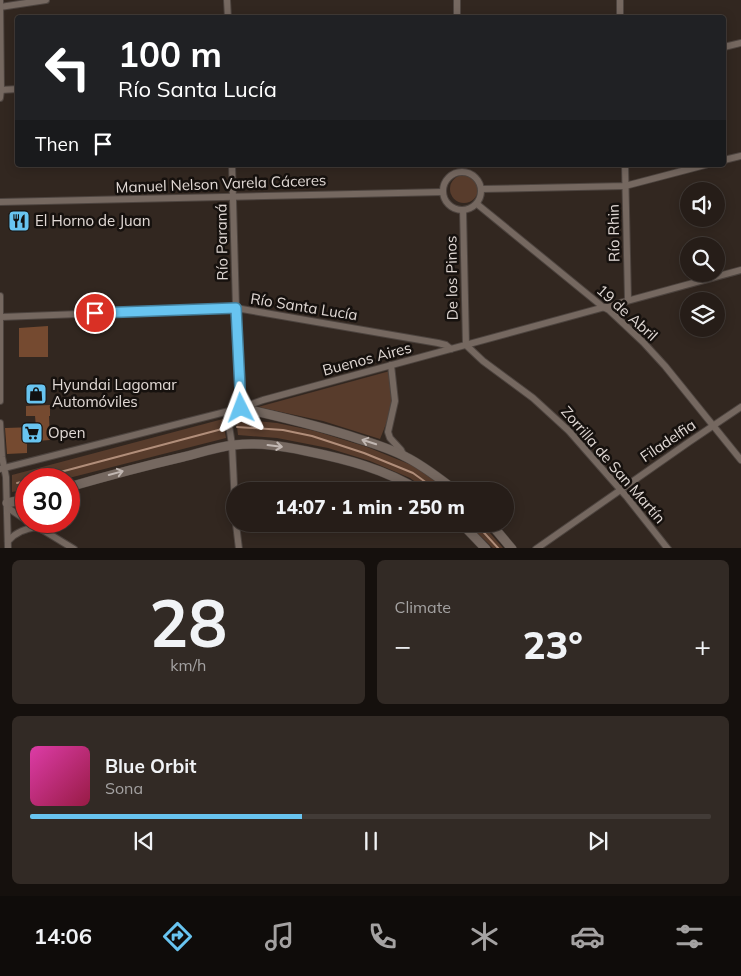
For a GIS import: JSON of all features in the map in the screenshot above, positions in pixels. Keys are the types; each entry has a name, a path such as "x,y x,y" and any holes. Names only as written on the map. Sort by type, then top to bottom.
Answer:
{"street":[{"path":"0,0 0,98"},
{"path":"0,7 46,0"},
{"path":"227,0 228,15"},
{"path":"457,0 457,15"},
{"path":"620,0 620,15"},
{"path":"726,47 741,43"},
{"path":"1,90 15,89"},
{"path":"726,160 741,156"},
{"name":"Río Paraná","path":"232,167 241,408"},
{"name":"Río Rhin","path":"625,167 628,300"},
{"path":"481,189 625,186 697,167"},
{"path":"461,168 477,178 481,189 477,204 463,210 447,203 443,192 450,176 461,168"},
{"name":"Manuel Nelson Varela Cáceres","path":"0,202 443,192"},
{"name":"19 de Abril","path":"477,204 609,310 643,342 666,366 741,460"},
{"name":"De los Pinos","path":"463,210 466,345"},
{"name":"Buenos Aires","path":"2,469 227,412 263,400 741,270"},
{"path":"0,296 0,402"},
{"name":"Río Santa Lucía","path":"0,317 236,308 438,343 446,345 451,349"},
{"name":"Zorrilla de San Martín","path":"466,345 483,361 548,411 569,431 668,548"},
{"path":"391,365 395,400 388,432 390,438 404,456"},
{"name":"Filadelfia","path":"536,548 741,407"},
{"path":"241,408 335,430 378,445 404,456 444,482"},
{"path":"227,412 232,445 234,482"},
{"path":"0,423 2,469 6,477 8,548"},
{"path":"80,484 118,472 242,444 272,445 328,455 376,469 404,482"},
{"path":"7,506 15,503"},
{"path":"7,506 15,511"},
{"path":"237,532 239,548"},
{"path":"470,532 486,548"},
{"path":"498,532 512,548"},
{"path":"8,541 17,533"},
{"path":"48,533 74,548"}],"shaded area":[{"path":"464,175 474,179 478,189 474,199 464,203 454,199 450,189 454,179"},
{"path":"390,371 394,404 380,439 323,421 258,407"},
{"path":"223,419 226,438 80,475 80,468 38,468"},
{"path":"236,419 277,423 315,431 367,447 414,466 436,482 416,482 370,461 328,448 277,438 238,435"},
{"path":"15,474 15,491 12,492 12,475"},
{"path":"476,532 489,532 503,548 493,548"}],"building":[{"path":"48,326 48,357 19,357 19,328"},
{"path":"50,405 50,440 37,441 37,438 27,439 27,453 7,454 5,428 36,427 35,416 26,416 26,406"}],"waterway":[{"path":"237,427 283,430 312,436 364,453 413,473 426,482"},
{"path":"75,468 222,429"},
{"path":"483,532 498,548"}],"place":[{"name":"El Horno de Juan","path":"19,221"},
{"name":"Hyundai Lagomar Automóviles","path":"36,394"},
{"name":"Open","path":"32,433"}],"route":[{"path":"95,313 236,308 241,408"}]}
